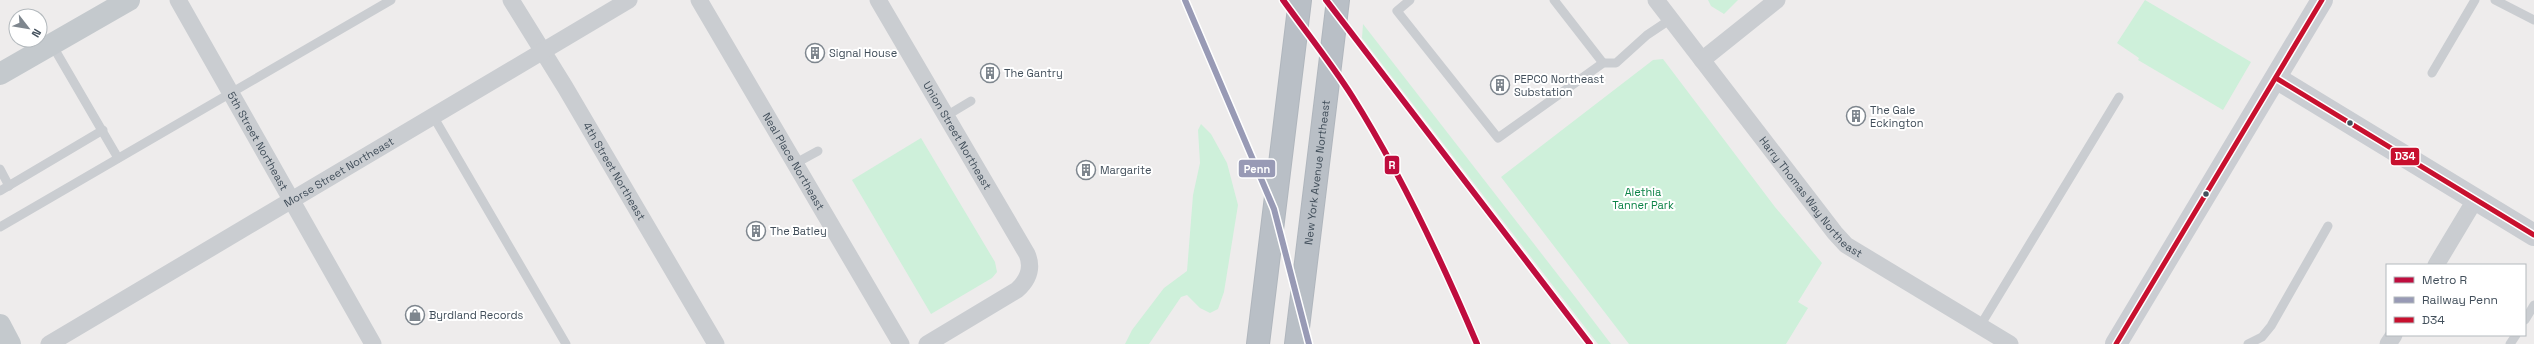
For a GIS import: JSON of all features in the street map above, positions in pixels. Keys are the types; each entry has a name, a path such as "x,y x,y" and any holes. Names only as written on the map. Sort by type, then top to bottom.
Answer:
{"highway":[{"path":"1258,344 1300,0"},
{"name":"New York Avenue Northeast","path":"1296,344 1338,0"}],"main road":[{"path":"0,74 51,43 129,0"},
{"path":"0,325 10,344"}],"street":[{"name":"5th Street Northeast","path":"178,0 373,344"},
{"name":"4th Street Northeast","path":"511,0 716,344"},
{"name":"Morse Street Northeast","path":"49,344 629,0"},
{"name":"Neal Place Northeast","path":"699,0 901,344"},
{"name":"Union Street Northeast","path":"878,0 1027,254 1029,272 1024,283 1008,297 926,344"},
{"name":"Harry Thomas Way Northeast","path":"1656,0 1835,234 1846,245 2010,344"},
{"path":"1702,60 1777,0"},
{"path":"2116,344 2322,0"},
{"path":"2276,78 2534,236"},
{"path":"2437,264 2475,200"}],"lane":[{"path":"0,227 391,0"},
{"path":"1410,0 1397,11 1498,138 1602,63 1616,63 1647,35 1671,19"},
{"path":"1554,0 1602,63"},
{"path":"2432,73 2475,0"},
{"path":"2495,0 2534,20"},
{"path":"51,43 118,158"},
{"path":"1980,326 2119,96"},
{"path":"946,116 971,101"},
{"path":"433,116 566,344"},
{"path":"0,191 103,130"},
{"path":"796,163 818,151"},
{"path":"0,169 9,186"},
{"path":"2248,344 2262,337 2271,326 2328,226"},
{"path":"2526,318 2534,305"}],"green space":[{"path":"1708,0 1738,0 1724,14 1711,6"},
{"path":"2145,0 2251,62 2223,110 2138,60 2139,58 2117,43"},
{"path":"1363,24 1611,344 1598,344 1362,38"},
{"name":"Alethia Tanner Park","path":"1663,59 1775,207 1822,263 1798,302 1808,308 1786,344 1629,344 1501,177 1653,60"},
{"path":"1201,124 1211,134 1227,163 1238,205 1224,292 1218,309 1210,313 1200,308 1187,295 1181,297 1149,344 1125,344 1132,330 1164,288 1187,271 1193,195 1200,163 1198,130"},
{"path":"921,138 995,262 997,272 992,278 931,314 852,180"}],"metro line":[{"name":"R","path":"1283,0 1352,96 1404,186 1435,249 1477,344"},
{"name":"R","path":"1326,0 1590,344"}],"rail line":[{"name":"Penn","path":"1185,0 1274,209 1309,344"}],"transit line":[{"name":"D34","path":"2116,344 2322,0"},
{"name":"D34","path":"2276,78 2534,235"}],"place":[{"name":"Signal House","path":"815,53"},
{"name":"The Gantry","path":"990,73"},
{"name":"PEPCO Northeast Substation","path":"1500,85"},
{"name":"The Gale Eckington","path":"1856,116"},
{"name":"Margarite","path":"1086,170"},
{"name":"The Batley","path":"756,231"},
{"name":"Byrdland Records","path":"415,315"}]}
